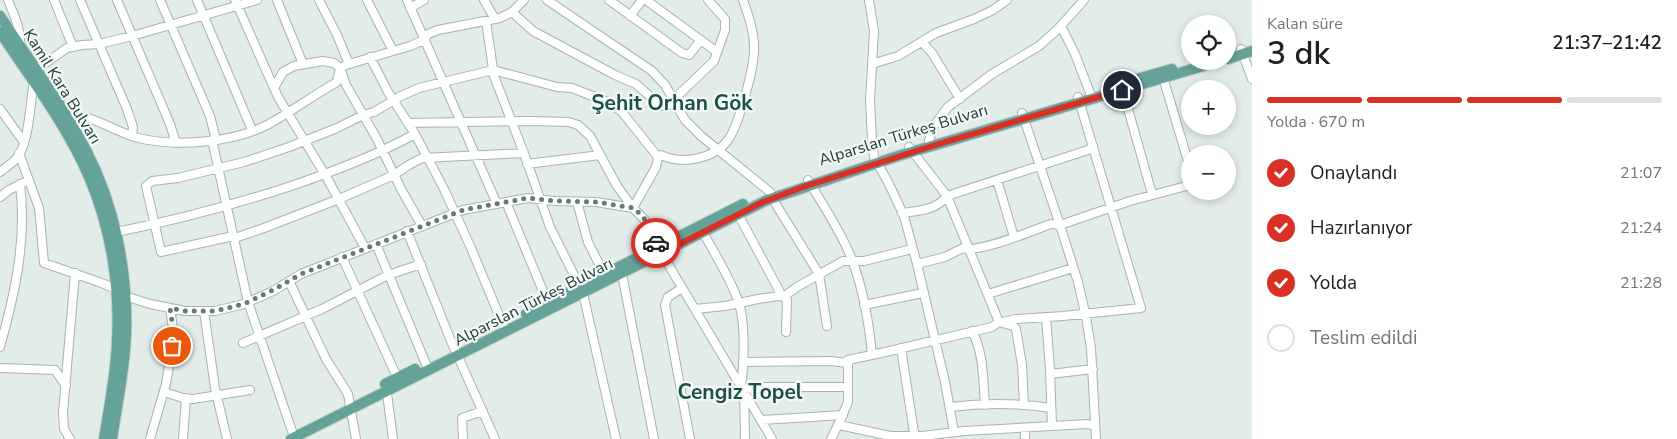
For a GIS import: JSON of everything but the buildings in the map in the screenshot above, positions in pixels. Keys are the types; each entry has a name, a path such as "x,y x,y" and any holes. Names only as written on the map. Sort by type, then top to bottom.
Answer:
{"main road":[{"name":"Kamil Kara Bulvarı","path":"0,16 82,142 96,171 116,232 122,265 126,334 124,363 112,439"},
{"name":"Kamil Kara Bulvarı","path":"0,32 70,139 89,177 106,228 113,262 118,323 116,354 104,439"},
{"path":"1245,51 1252,45"},
{"name":"Alparslan Türkeş Bulvarı","path":"1163,75 1181,68"},
{"name":"Alparslan Türkeş Bulvarı","path":"660,250 703,232 771,195 911,149 1183,70"},
{"name":"Alparslan Türkeş Bulvarı","path":"1079,99 1090,93 1122,87"},
{"name":"Alparslan Türkeş Bulvarı","path":"911,149 929,141 1023,116"},
{"name":"Alparslan Türkeş Bulvarı","path":"280,439 292,436 350,405 505,329 660,250 758,196 771,195"},
{"name":"Alparslan Türkeş Bulvarı","path":"582,289 604,274 621,269"},
{"name":"Alparslan Türkeş Bulvarı","path":"386,387 397,377 457,353"}],"street":[{"path":"8,0 18,23 20,45"},
{"path":"54,0 73,47"},
{"path":"80,0 127,109 133,127 132,136"},
{"path":"117,0 176,143"},
{"path":"160,0 210,116 218,167 248,302 292,436"},
{"path":"196,0 252,130"},
{"path":"0,172 20,153 32,108 36,70 67,48 99,44 132,36 203,16 236,3 257,0"},
{"path":"277,0 303,64"},
{"path":"319,0 349,64"},
{"path":"368,0 393,51"},
{"path":"424,0 408,4 497,204"},
{"path":"484,0 495,19"},
{"path":"340,68 424,40 428,34 438,30 495,19 512,12 524,0"},
{"path":"547,0 652,71 665,85 685,120 771,195 819,274 826,326"},
{"path":"609,0 682,53 689,55 701,40"},
{"path":"630,16 642,0"},
{"path":"646,0 657,3 717,52"},
{"path":"512,12 533,31 636,84 661,106 667,106 714,61 725,30 725,19 720,11 708,0"},
{"path":"524,153 422,158 394,175 339,199 235,238 229,237 161,252 146,186 152,181 178,178 244,162 337,128 363,115 374,112 393,100 420,88 493,70 557,87 572,88 610,103 622,112 658,156 661,155 669,159 690,160 719,150 729,139 737,120 754,52 753,33 742,0"},
{"path":"869,0 874,32 870,100 872,140 876,160 902,213 917,264 954,432"},
{"path":"872,64 898,56 936,33 974,19 993,10 1007,0"},
{"path":"929,141 933,127 948,107 992,74 1039,46 1061,26 1084,0"},
{"path":"236,3 274,88 339,199 365,248"},
{"path":"486,21 493,70 511,122 550,227 574,277 582,289 616,439"},
{"path":"1061,26 1075,54 1090,93"},
{"path":"922,42 932,53 960,99"},
{"path":"1245,51 1252,79"},
{"path":"370,57 428,159 455,212 505,329"},
{"path":"274,88 283,72 294,66 323,61 334,63 340,68 346,85 422,226"},
{"path":"66,115 92,118 132,136 176,143 214,140 268,124 338,82 340,68"},
{"path":"1163,75 1183,145"},
{"path":"1122,87 1152,194"},
{"path":"831,439 848,402 847,363 848,360 854,357 872,355 992,327 1001,322 1016,319 1046,318 1140,308 1079,99"},
{"path":"0,109 24,141"},
{"path":"1023,116 1060,225 1085,314 1093,370 1096,439"},
{"path":"408,123 461,121 569,122 578,125 590,136 617,186 644,218 682,288 772,439"},
{"path":"116,232 227,206 325,175 383,152 414,134"},
{"path":"902,213 918,212 934,207 948,196 1088,150 1093,146"},
{"path":"911,149 948,196 968,250 1001,322 1016,329 1022,365 1024,405"},
{"path":"20,153 39,208 44,263 116,289 125,296 150,304 185,311 215,311 248,302 301,274 455,212 528,198 596,202 634,208"},
{"path":"528,164 600,155"},
{"path":"634,208 656,166 658,156"},
{"path":"997,180 1014,237"},
{"path":"0,198 9,190 29,181"},
{"path":"809,182 838,229 852,261 861,290 872,355"},
{"path":"0,347 15,290 21,258 23,210 20,184"},
{"path":"917,264 946,257 963,248 968,250 990,246 1051,224 1060,225 1152,194 1181,187"},
{"path":"506,202 549,306"},
{"path":"577,202 588,242 604,274"},
{"path":"738,214 782,296 787,300 786,332"},
{"path":"407,231 495,439"},
{"path":"703,232 739,303 744,362 742,388 744,439"},
{"path":"376,244 426,364"},
{"path":"695,309 725,306 758,298 786,295 797,286 843,261 864,261 912,249"},
{"path":"342,257 397,377"},
{"path":"243,343 322,309 388,275 421,264"},
{"path":"988,294 1073,268"},
{"path":"621,269 654,439"},
{"path":"70,439 64,429 64,413 75,273"},
{"path":"289,281 326,359 348,394 356,439"},
{"path":"682,288 668,297 665,304 690,439"},
{"path":"864,305 923,293"},
{"path":"150,439 164,392 174,335 170,308"},
{"path":"204,311 217,396 227,439"},
{"path":"1046,318 1052,426"},
{"path":"972,331 977,339 982,360 985,405"},
{"path":"901,348 915,437"},
{"path":"744,362 831,361 847,363"},
{"path":"0,368 55,370 66,386"},
{"path":"1050,374 1093,370"},
{"path":"386,387 393,439"},
{"path":"742,388 847,387"},
{"path":"164,392 186,398 217,396 250,390"},
{"path":"183,439 186,398"},
{"path":"950,407 1024,405 1052,408"},
{"path":"463,439 462,418 483,411"},
{"path":"761,420 843,415"},
{"path":"838,425 875,436 915,437 954,432 965,435 1052,426 1088,424 1096,426"},
{"path":"1024,428 1025,439"}],"way so far":[{"path":"172,346 174,335 170,308 185,311 215,311 244,304 301,274 463,210 528,198 596,202 634,208 644,218 656,243"}],"district":[{"name":"Şehit Orhan Gök","path":"672,103"},
{"name":"Cengiz Topel","path":"740,392"}],"route":[{"path":"656,243 662,253 763,202 834,176 1122,90"}]}
